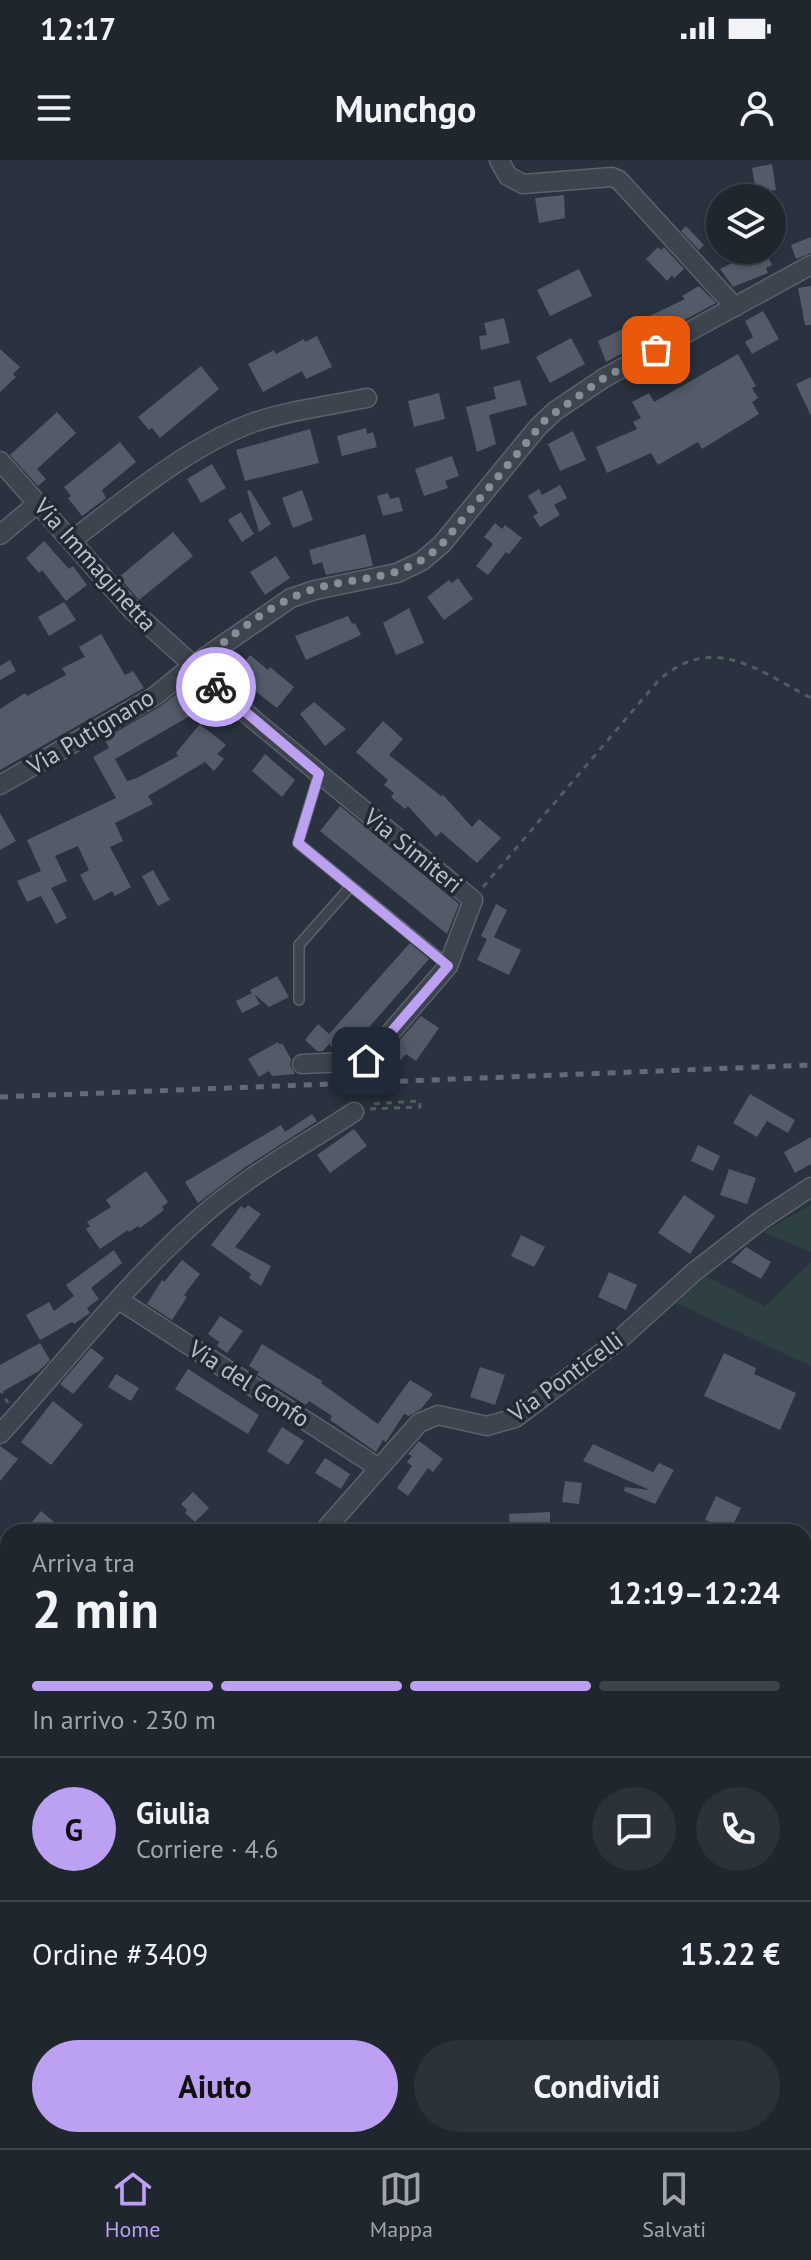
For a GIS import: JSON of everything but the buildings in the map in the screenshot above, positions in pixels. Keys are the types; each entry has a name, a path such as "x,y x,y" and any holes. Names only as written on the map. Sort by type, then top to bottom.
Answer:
{"street":[{"path":"499,160 508,176 523,184 612,177 619,180 735,307"},
{"name":"Via Putignano","path":"0,785 143,704 278,605 302,593 381,578 422,561 442,544 538,427 555,411 604,378 811,265"},
{"path":"71,541 167,469 231,432 254,422 367,398"},
{"name":"Via Immaginetta","path":"0,461 133,611 192,666"},
{"path":"0,535 38,503"},
{"name":"Via Simiteri","path":"192,666 473,900 448,966 366,1061 302,1064"},
{"path":"0,1434 119,1300 194,1222 354,1112"},
{"name":"Via Ponticelli","path":"330,1524 419,1423 432,1416 444,1415 487,1426 507,1422 531,1408 619,1340 694,1272 761,1220 811,1187"},
{"name":"Via del Gonfo","path":"119,1300 379,1468"}],"lane":[{"path":"319,774 298,843 448,966"},
{"path":"299,1000 299,945 351,886"}],"path":[{"path":"473,900 658,681 677,666 717,655 734,659 811,698"},
{"path":"354,1112 420,1107 420,1101 372,1104"}],"shaded area":[{"path":"811,1205 811,1252 763,1232"},
{"path":"811,1262 811,1366 676,1303 706,1276 765,1306"}],"railway":[{"path":"0,1097 811,1065"}],"way so far":[{"path":"216,687 192,666 278,605 302,593 381,578 422,561 442,544 546,419 578,394 656,350"}],"route":[{"path":"216,687 319,774 298,843 448,966 366,1061"}]}
